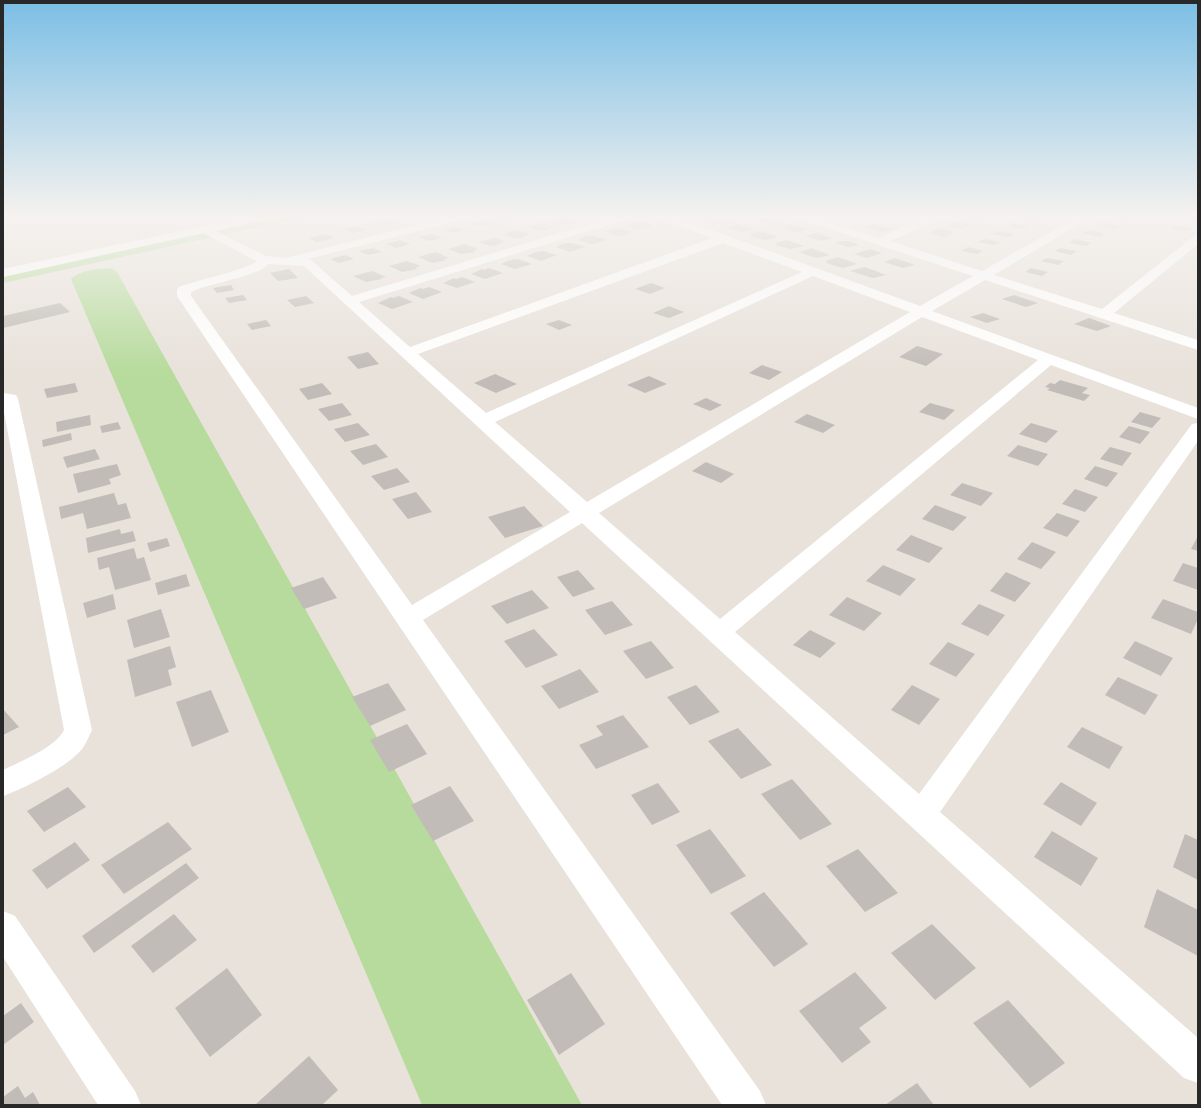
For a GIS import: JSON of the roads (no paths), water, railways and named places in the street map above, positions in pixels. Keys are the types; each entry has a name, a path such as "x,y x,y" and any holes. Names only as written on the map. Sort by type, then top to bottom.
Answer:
{"street":[{"path":"3,273 23,269"},
{"path":"255,269 194,285 184,290 184,296 746,1105"},
{"path":"313,269 1198,1064"},
{"path":"350,301 455,269"},
{"path":"407,353 640,269"},
{"path":"803,269 1198,414"},
{"path":"960,269 1198,345"},
{"path":"408,618 995,269"},
{"path":"1103,315 1160,269"},
{"path":"482,421 812,272"},
{"path":"718,633 1049,359"},
{"path":"3,398 10,400 78,730 72,742 54,756 3,784"},
{"path":"921,815 1198,428"},
{"path":"3,927 121,1105"}]}
